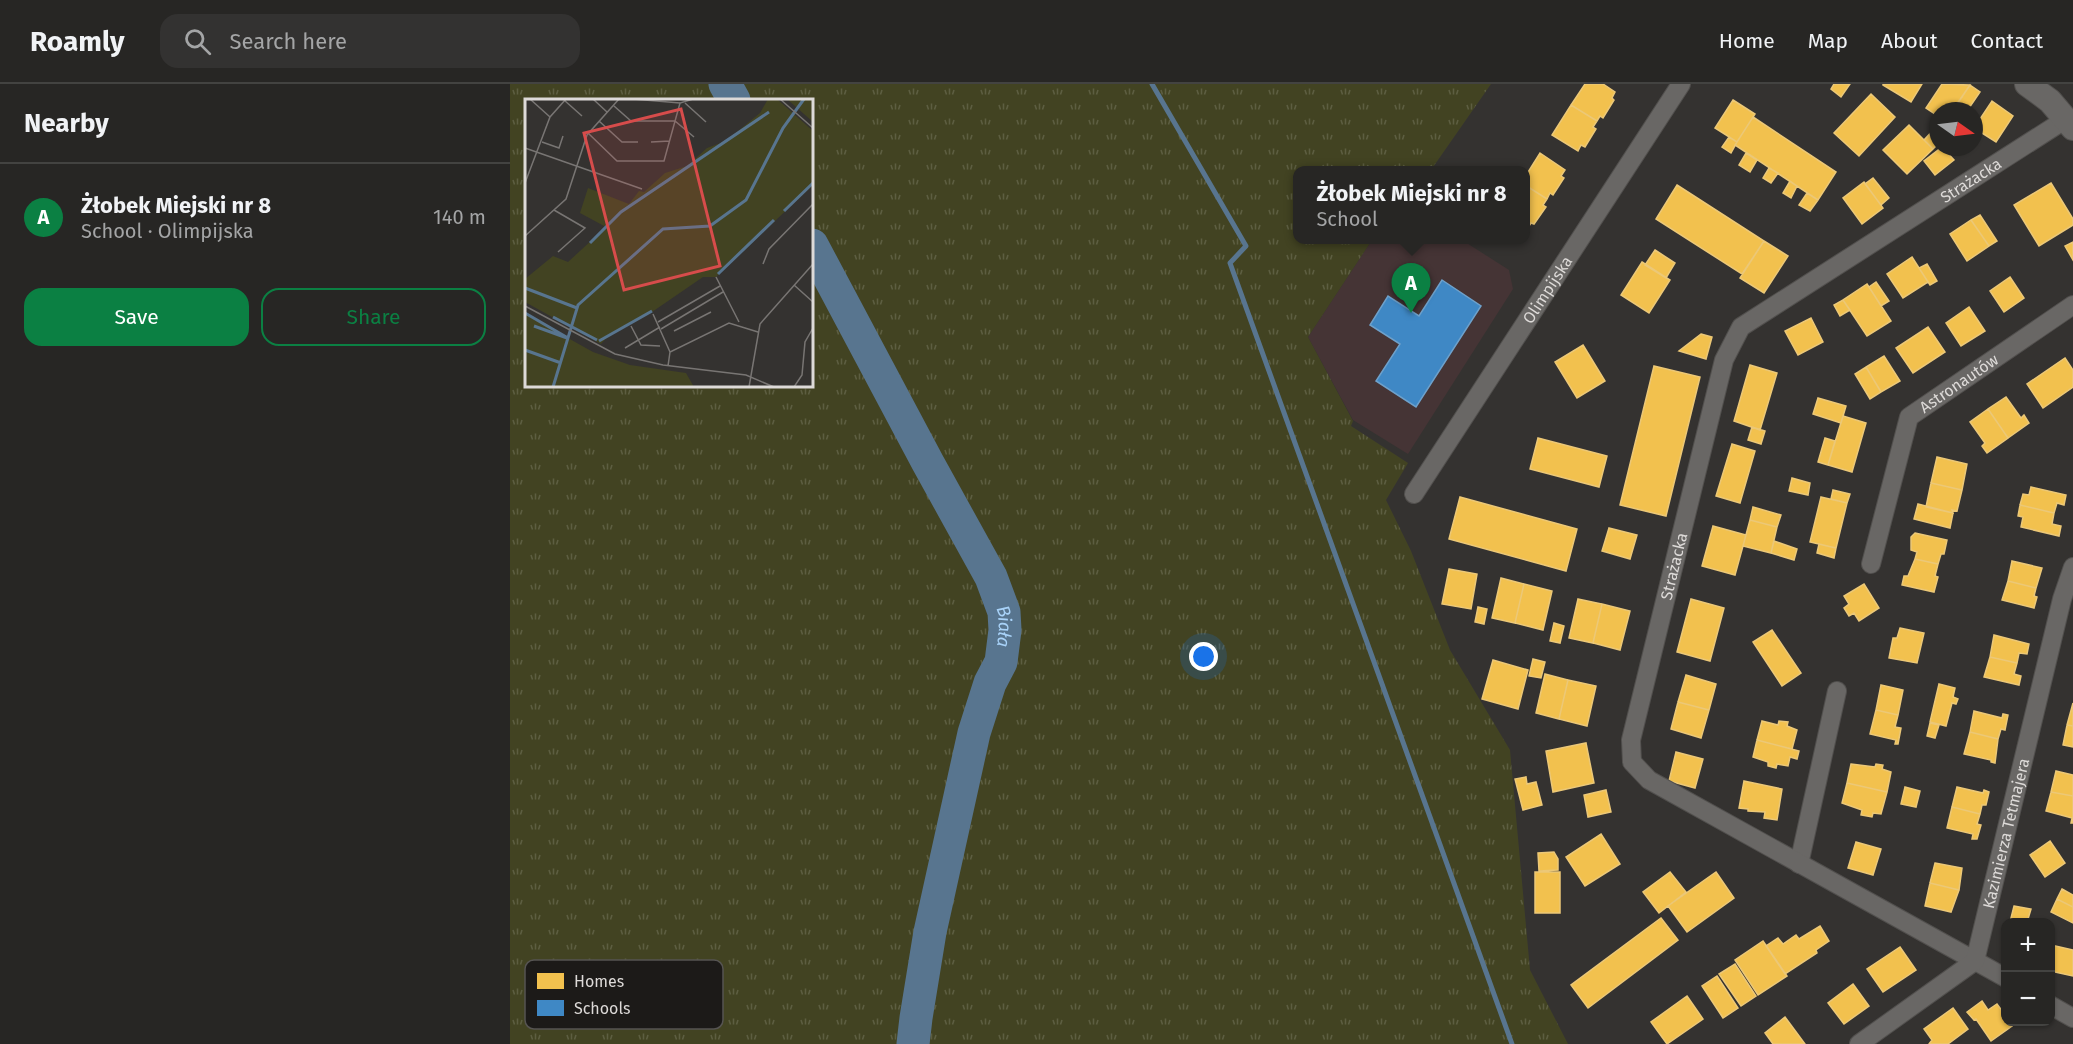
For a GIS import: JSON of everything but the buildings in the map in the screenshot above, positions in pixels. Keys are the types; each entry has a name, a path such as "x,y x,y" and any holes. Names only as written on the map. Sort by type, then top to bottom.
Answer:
{"street":[{"name":"Olimpijska","path":"1414,494 1681,84"},
{"path":"2027,84 2050,101 2069,124"},
{"name":"Strażacka","path":"2001,975 1649,780 1632,762 1631,740 1724,360 1741,327 2069,124"},
{"name":"Astronautów","path":"1871,564 1910,417 2073,304"},
{"name":"Kazimierza Tetmajera","path":"1975,961 2062,599 2073,567"},
{"path":"1799,864 1837,691"},
{"path":"1859,1044 1975,961"},
{"path":"2055,1008 2073,1018"}],"shaded area":[{"path":"1369,244 1468,244 1509,270 1513,289 1408,454 1353,420 1308,337"}],"green space":[{"path":"510,84 1491,84 1434,166 1293,166 1293,244 1369,244 1308,337 1353,421 1351,426 1408,463 1386,500 1411,551 1450,650 1510,750 1530,970 1568,1044 510,1044"}],"waterway":[{"name":"Biała","path":"725,84 733,99"},
{"path":"1152,84 1246,246 1230,263 1512,1044"},
{"name":"Biała","path":"813,247 991,577 1004,612 1005,630 1001,662 990,683 974,733 930,932 913,1044"}],"place":[{"name":"Żłobek Miejski nr 8","path":"1411,313"}]}
